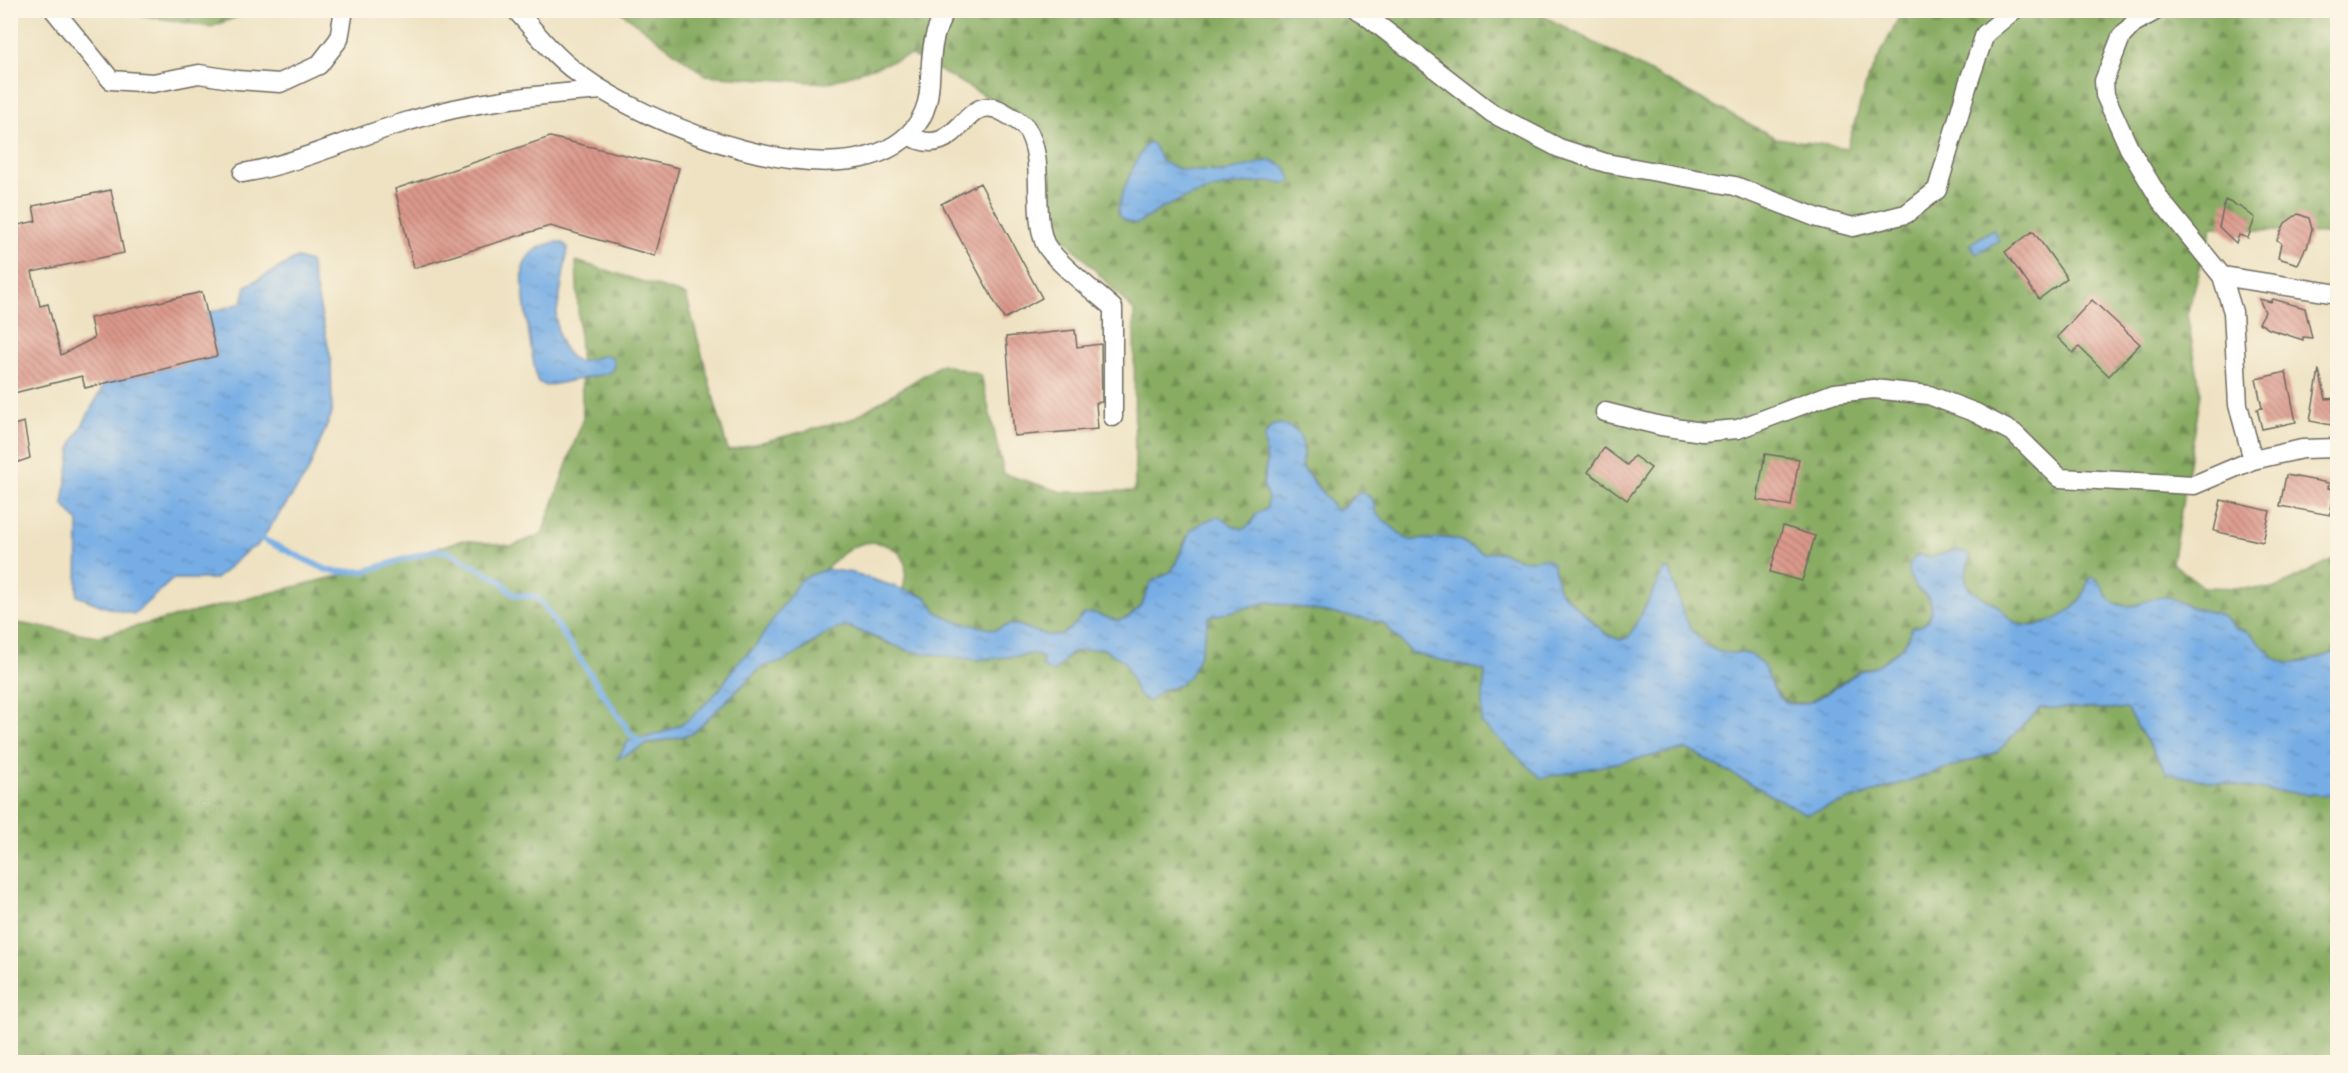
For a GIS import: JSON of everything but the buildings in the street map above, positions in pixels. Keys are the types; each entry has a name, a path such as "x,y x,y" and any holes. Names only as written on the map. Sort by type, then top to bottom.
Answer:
{"street":[{"path":"54,10 111,80 153,83 199,74 280,83 319,65 339,39 344,10"},
{"path":"516,10 557,55 579,75 602,90 664,121 703,137 747,150 822,162 861,159 882,153 908,135 919,123 928,104 934,40 946,10"},
{"path":"1357,10 1492,112 1559,148 1606,163 1735,186 1818,218 1853,227 1906,214 1937,190 1985,34 2014,10"},
{"path":"2157,10 2134,23 2121,38 2104,81 2105,95 2129,148 2161,201 2222,276 2233,312 2238,405 2253,460"},
{"path":"243,173 269,168 410,120 488,101 602,90"},
{"path":"908,135 920,142 933,144 950,137 969,114 984,108 1000,110 1025,127 1035,153 1038,210 1044,243 1062,263 1113,308 1113,417"},
{"path":"2222,276 2337,294"},
{"path":"1605,412 1661,426 1702,432 1738,429 1834,393 1874,389 1929,395 1976,413 2014,434 2060,478 2194,485 2253,460 2302,449 2337,448"}],"green space":[{"path":"117,11 252,11 211,27"},
{"path":"620,11 1534,11 1776,138 1847,148 1867,81 1902,11 2337,11 2337,235 2212,227 2187,314 2201,394 2172,563 2204,587 2274,589 2337,557 2337,652 2311,660 2288,663 2281,661 2273,657 2248,632 2235,627 2224,617 2167,597 2133,606 2115,603 2109,601 2097,579 2089,580 2079,601 2057,619 2040,625 2022,624 2013,621 1998,607 1971,589 1966,578 1969,561 1956,550 1931,557 1917,555 1916,589 1928,597 1931,609 1925,623 1922,626 1915,626 1903,646 1875,667 1862,670 1808,703 1787,702 1775,690 1760,661 1746,653 1727,654 1717,651 1691,629 1684,617 1670,569 1665,569 1629,637 1620,640 1605,633 1559,590 1554,568 1541,559 1530,562 1500,552 1482,553 1461,541 1448,538 1411,540 1404,538 1376,513 1373,500 1367,494 1351,498 1342,508 1336,510 1301,465 1305,448 1271,426 1266,433 1267,462 1263,477 1268,498 1267,508 1257,513 1247,528 1231,525 1187,536 1172,571 1151,583 1142,604 1129,617 1117,621 1094,613 1084,614 1070,629 1060,635 1046,635 1018,625 1007,625 995,630 954,621 937,612 926,597 903,590 905,562 894,549 875,542 858,545 842,554 825,570 807,577 800,584 756,647 738,662 718,692 704,707 670,730 629,740 618,758 647,744 685,736 727,701 768,662 779,663 807,648 831,630 849,627 888,644 977,660 1034,654 1044,658 1055,671 1069,656 1086,649 1096,648 1114,654 1126,663 1138,694 1175,689 1201,649 1209,617 1268,602 1382,622 1412,653 1485,671 1541,778 1687,749 1806,814 1997,752 2040,708 2126,709 2168,774 2263,790 2337,796 2337,1062 11,1062 10,622 98,636 358,571 463,540 512,546 542,534 583,419 576,261 686,295 728,451 852,419 942,364 981,375 1004,474 1062,492 1135,491 1134,311 1068,242 1052,229 1042,127 911,55 827,83 705,75"}],"water":[{"path":"1148,142 1153,144 1162,162 1182,170 1224,172 1272,160 1285,167 1291,178 1289,183 1242,184 1196,194 1167,206 1135,224 1122,219 1118,209 1129,178"},
{"path":"1993,229 1999,240 1976,254 1970,244"},
{"path":"556,242 563,243 568,248 556,317 561,343 568,354 578,362 607,355 613,358 614,367 609,373 546,386 538,382 536,377 524,302 523,273 526,260 533,252"},
{"path":"297,258 310,262 331,359 332,413 307,474 257,546 248,550 216,579 173,579 134,614 105,607 77,596 78,522 63,504 72,444 105,383 217,356 207,313 242,303 246,286"},
{"path":"1279,424 1298,433 1303,444 1301,466 1336,510 1363,492 1373,500 1376,513 1405,538 1411,540 1448,538 1461,541 1482,553 1500,552 1525,561 1545,558 1553,563 1559,590 1605,633 1620,640 1629,637 1665,569 1670,569 1680,606 1691,629 1699,639 1708,647 1720,652 1747,654 1755,657 1764,667 1780,698 1795,704 1814,700 1824,695 1859,672 1880,664 1902,647 1912,627 1926,623 1931,612 1928,597 1913,584 1910,578 1909,567 1912,561 1917,555 1932,557 1956,551 1970,556 1966,576 1969,588 1998,606 2018,624 2034,626 2058,618 2076,606 2092,577 2116,604 2130,606 2165,597 2213,612 2226,619 2235,628 2248,632 2276,659 2288,663 2313,660 2337,652 2337,796 2263,790 2168,774 2126,709 2040,708 1997,752 1806,814 1687,749 1541,778 1481,723 1485,671 1412,653 1382,622 1268,602 1209,617 1201,652 1191,673 1175,687 1163,689 1149,702 1138,695 1124,661 1102,648 1072,652 1055,671 1049,671 1042,666 1043,658 1034,654 977,660 909,651 849,627 840,628 823,635 794,656 759,669 692,734 647,744 617,759 629,740 664,732 692,717 720,689 737,663 754,648 800,580 826,569 853,573 926,597 937,612 954,621 995,630 1007,625 1018,625 1046,635 1060,635 1070,629 1084,614 1094,613 1117,621 1129,617 1142,604 1151,582 1172,571 1191,530 1219,516 1231,525 1243,529 1250,525 1257,513 1267,508 1268,498 1263,484 1267,462 1264,438 1271,426"}],"waterway":[{"path":"256,536 327,570 341,572 366,571 435,550 449,552 501,581 511,593 519,596 533,596 540,600 630,733 637,740 643,741"}]}
